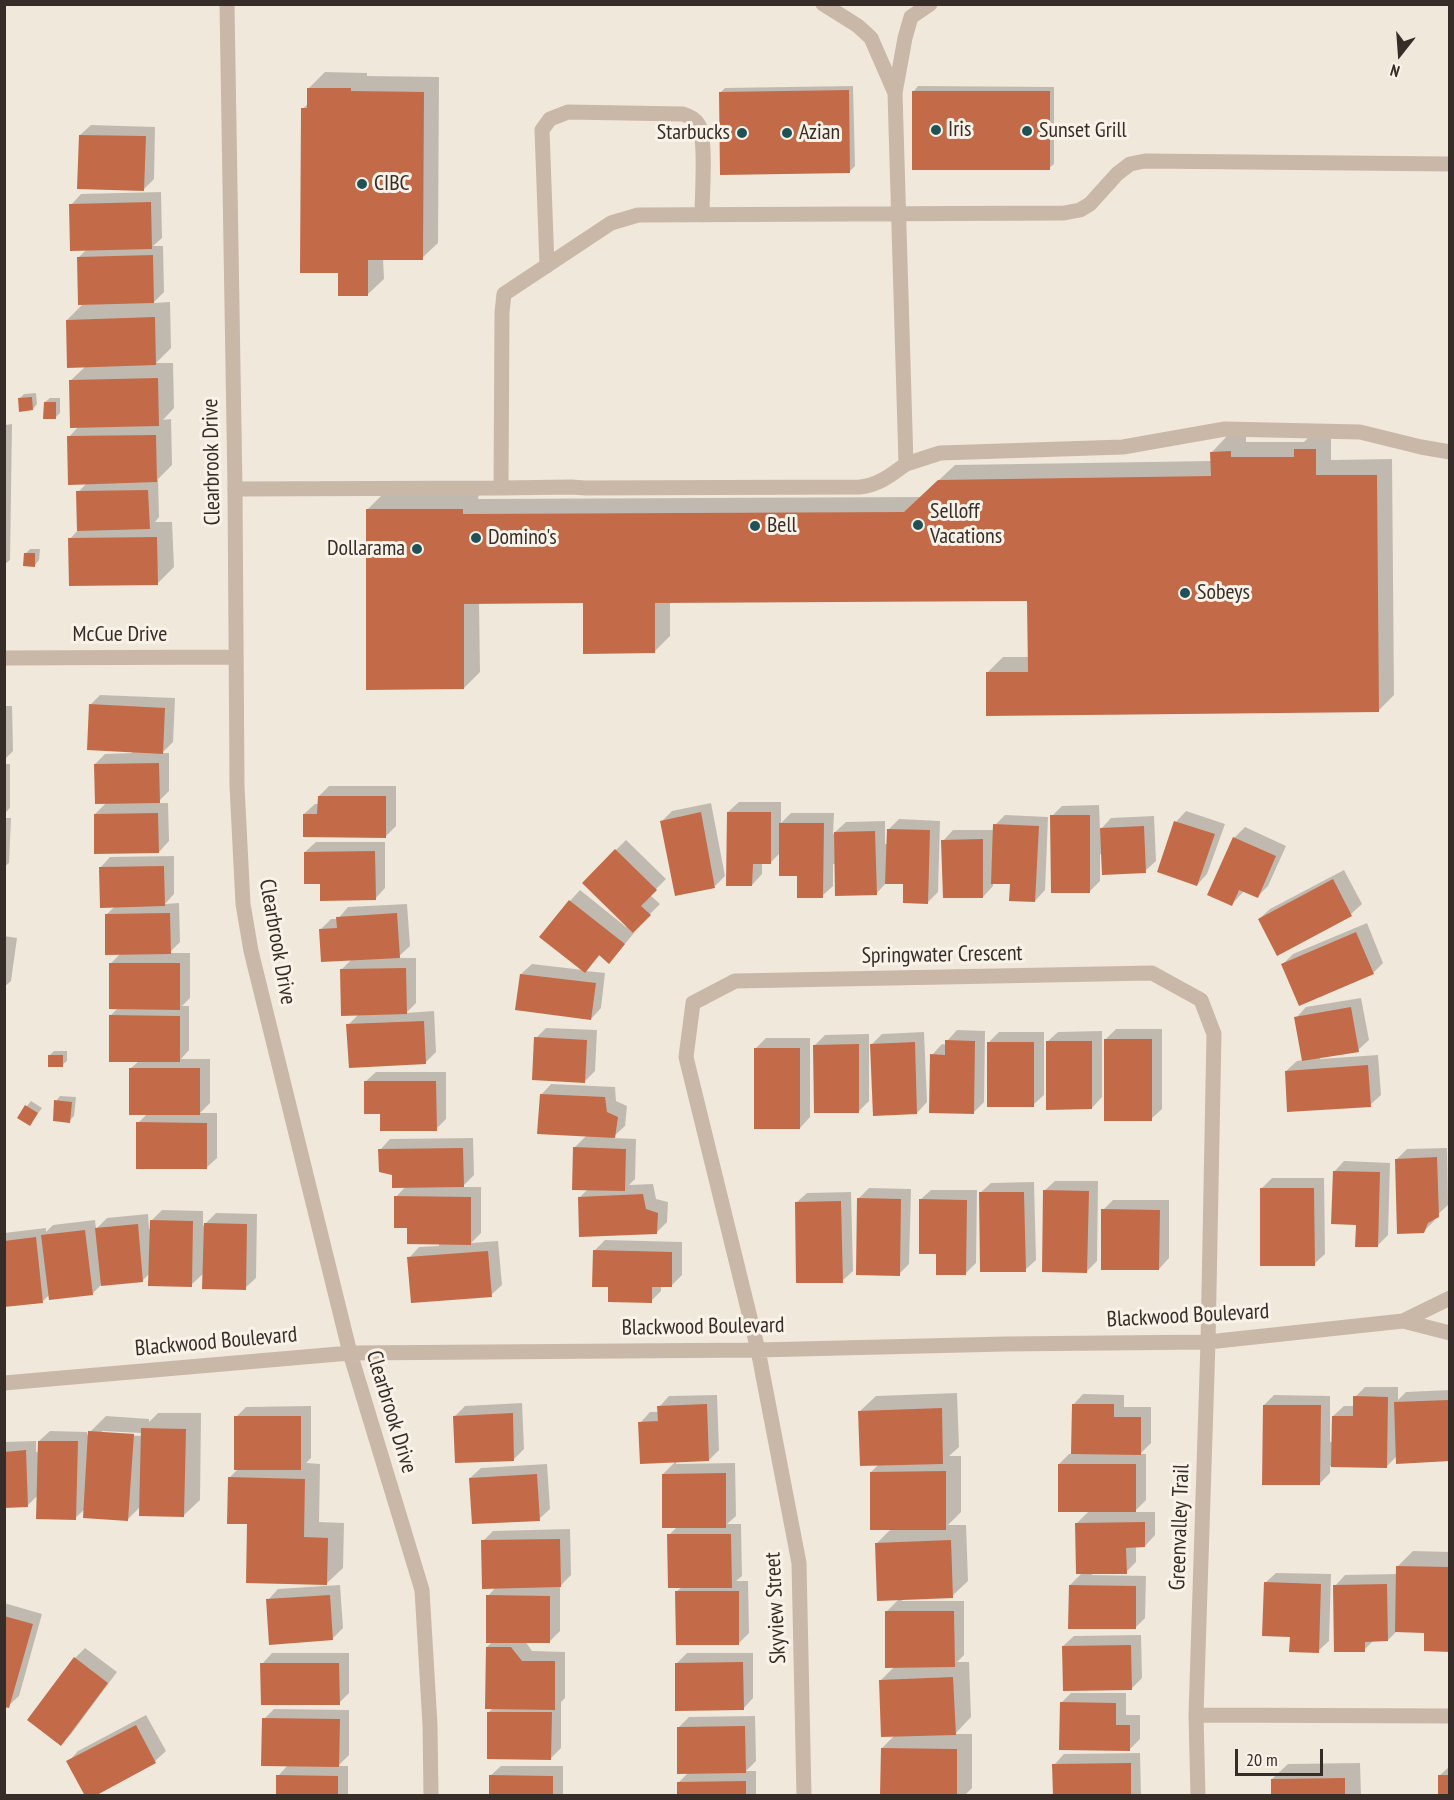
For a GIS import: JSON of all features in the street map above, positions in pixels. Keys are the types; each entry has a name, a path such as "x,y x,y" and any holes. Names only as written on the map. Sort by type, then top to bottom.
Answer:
{"street":[{"name":"Clearbrook Drive","path":"227,4 237,786 243,904 254,963 350,1353 422,1590 430,1725 431,1796"},
{"path":"823,4 858,26 871,38 896,93"},
{"path":"906,464 896,93 911,16 930,4"},
{"path":"547,266 542,130 550,119 568,112 683,114 693,118 700,128 702,142 702,214"},
{"path":"501,488 504,294 611,223 638,215 1052,213 1080,210 1090,204 1117,174 1131,164 1145,161 1449,164"},
{"path":"235,489 860,487 881,482 906,464 940,453 1124,447 1225,429 1360,432 1449,452"},
{"name":"McCue Drive","path":"4,658 236,657"},
{"name":"Springwater Crescent","path":"758,1350 686,1057 693,1004 735,981 1152,973 1201,1000 1214,1035 1208,1342"},
{"name":"Blackwood Boulevard","path":"4,1383 350,1353 758,1350 1208,1342 1403,1321 1449,1299"},
{"name":"Blackwood Boulevard","path":"1403,1321 1449,1333"},
{"name":"Greenvalley Trail","path":"1198,1796 1196,1714 1208,1342"},
{"name":"Skyview Street","path":"758,1350 799,1563 804,1796"},
{"path":"1196,1714 1449,1716"}],"building":[{"name":"CIBC","path":"307,88 424,92 423,260 368,260 368,296 338,296 338,273 300,273 301,108 307,108"},
{"path":"849,90 850,173 720,175 719,92"},
{"path":"912,91 1050,91 1050,170 912,170"},
{"path":"79,135 146,136 144,191 77,189"},
{"path":"151,202 152,249 70,251 69,204"},
{"path":"153,255 154,303 78,305 77,257"},
{"path":"155,317 156,365 67,368 66,320"},
{"path":"158,378 159,426 70,428 69,380"},
{"path":"32,397 33,410 19,412 18,398"},
{"path":"44,402 56,402 56,419 43,419"},
{"path":"156,435 157,482 68,485 67,436"},
{"path":"1294,449 1316,449 1316,475 1377,475 1379,712 986,716 986,672 1028,672 1027,601 655,603 655,653 583,654 583,603 464,604 464,689 366,690 366,509 463,509 463,514 904,512 938,480 1211,476 1210,452 1231,451 1231,457 1294,457"},
{"path":"148,490 150,529 77,531 76,491"},
{"path":"157,537 158,585 69,586 68,538"},
{"path":"24,553 35,553 35,567 23,566"},
{"path":"89,704 165,708 163,754 87,750"},
{"path":"159,763 160,803 95,804 94,764"},
{"path":"318,796 386,796 386,838 303,837 303,814 317,814"},
{"path":"701,812 715,888 675,896 660,821"},
{"path":"727,812 771,812 771,864 753,864 752,886 726,886"},
{"path":"158,813 159,853 94,854 94,814"},
{"path":"1050,815 1090,815 1090,893 1051,893"},
{"path":"1174,821 1215,834 1197,886 1157,872"},
{"path":"779,823 824,823 823,898 797,898 797,876 779,876"},
{"path":"993,824 1039,826 1035,902 1009,901 1010,884 991,884"},
{"path":"1144,826 1146,873 1102,875 1100,828"},
{"path":"887,829 930,830 928,904 903,903 903,884 885,884"},
{"path":"875,831 877,895 835,896 834,832"},
{"path":"1233,837 1276,856 1258,898 1239,890 1232,906 1207,895"},
{"path":"983,839 983,898 943,898 941,840"},
{"path":"615,849 657,890 641,906 651,915 633,933 582,883"},
{"path":"375,851 376,900 320,901 320,884 304,884 304,852"},
{"path":"164,866 165,906 100,908 99,867"},
{"path":"1333,879 1352,916 1277,956 1258,919"},
{"path":"569,900 625,944 609,964 599,955 585,973 539,937"},
{"path":"170,913 171,954 105,955 105,914"},
{"path":"397,913 400,958 321,962 319,929 337,928 336,917"},
{"path":"1356,932 1374,974 1299,1006 1281,964"},
{"path":"109,963 180,963 180,1010 109,1009"},
{"path":"406,968 407,1014 341,1016 340,969"},
{"path":"520,974 596,983 591,1020 515,1010"},
{"path":"1351,1007 1359,1052 1302,1061 1294,1017"},
{"path":"109,1015 180,1016 180,1062 109,1062"},
{"path":"424,1021 426,1064 349,1068 346,1024"},
{"path":"534,1037 587,1040 585,1083 532,1080"},
{"path":"1104,1039 1152,1039 1152,1121 1104,1121"},
{"path":"945,1040 975,1041 974,1114 929,1113 930,1054 945,1055"},
{"path":"1046,1041 1092,1041 1092,1109 1046,1110"},
{"path":"915,1042 917,1114 873,1116 870,1044"},
{"path":"987,1042 1034,1042 1034,1107 987,1107"},
{"path":"859,1044 859,1113 814,1113 813,1045"},
{"path":"754,1048 800,1048 800,1129 754,1129"},
{"path":"48,1055 63,1055 63,1067 48,1067"},
{"path":"1368,1065 1371,1107 1287,1112 1285,1071"},
{"path":"129,1068 200,1068 200,1115 129,1115"},
{"path":"364,1081 436,1081 437,1131 380,1131 380,1114 364,1114"},
{"path":"540,1094 605,1097 607,1112 618,1117 615,1138 537,1134"},
{"path":"54,1100 72,1102 70,1123 53,1121"},
{"path":"25,1105 38,1113 30,1126 17,1118"},
{"path":"136,1122 207,1123 207,1169 136,1169"},
{"path":"573,1147 626,1149 625,1191 572,1190"},
{"path":"463,1148 464,1187 392,1188 392,1175 379,1172 378,1149"},
{"path":"1437,1157 1439,1217 1428,1223 1424,1233 1397,1234 1395,1159"},
{"path":"1333,1171 1380,1172 1378,1247 1355,1247 1356,1225 1331,1224"},
{"path":"1260,1188 1314,1188 1315,1266 1260,1266"},
{"path":"1043,1190 1089,1191 1087,1273 1042,1272"},
{"path":"979,1192 1024,1192 1026,1272 980,1272"},
{"path":"643,1194 646,1209 658,1213 657,1234 579,1237 578,1197"},
{"path":"394,1196 471,1197 471,1245 407,1244 407,1228 394,1228"},
{"path":"857,1198 901,1199 900,1276 856,1275"},
{"path":"919,1199 967,1200 966,1275 936,1275 936,1254 919,1254"},
{"path":"841,1201 843,1283 796,1283 795,1202"},
{"path":"1101,1209 1160,1210 1159,1270 1101,1270"},
{"path":"150,1220 193,1221 192,1287 148,1286"},
{"path":"204,1223 247,1224 246,1290 202,1289"},
{"path":"138,1224 143,1282 101,1286 95,1228"},
{"path":"85,1230 93,1295 49,1300 41,1235"},
{"path":"36,1237 43,1303 4,1307 4,1241"},
{"path":"593,1250 672,1252 672,1287 652,1287 652,1303 608,1302 608,1287 592,1287"},
{"path":"488,1251 492,1297 411,1303 407,1257"},
{"path":"1353,1396 1388,1397 1387,1468 1331,1467 1332,1416 1353,1416"},
{"path":"1449,1400 1450,1461 1396,1464 1394,1402"},
{"path":"707,1404 709,1461 640,1464 638,1422 658,1421 657,1406"},
{"path":"1072,1404 1114,1404 1114,1417 1141,1417 1141,1455 1071,1454"},
{"path":"1263,1405 1321,1405 1320,1485 1262,1485"},
{"path":"942,1408 943,1464 860,1466 858,1411"},
{"path":"513,1413 514,1461 455,1463 453,1416"},
{"path":"234,1416 301,1416 301,1470 234,1470"},
{"path":"141,1428 186,1429 184,1517 139,1516"},
{"path":"88,1431 134,1434 128,1521 83,1518"},
{"path":"38,1441 78,1441 76,1520 36,1519"},
{"path":"26,1450 28,1507 4,1508 4,1452"},
{"path":"1058,1464 1136,1464 1136,1512 1058,1512"},
{"path":"946,1471 946,1530 870,1530 870,1472"},
{"path":"726,1473 726,1528 662,1528 662,1474"},
{"path":"537,1474 540,1521 472,1524 469,1478"},
{"path":"228,1477 305,1479 304,1537 328,1538 327,1585 246,1583 247,1524 227,1524"},
{"path":"1145,1522 1145,1547 1126,1548 1127,1574 1076,1574 1075,1523"},
{"path":"667,1534 731,1534 732,1588 668,1588"},
{"path":"560,1539 561,1587 482,1589 481,1540"},
{"path":"951,1540 953,1598 877,1601 875,1543"},
{"path":"1396,1566 1450,1567 1450,1652 1424,1651 1424,1633 1395,1632"},
{"path":"1264,1582 1321,1584 1319,1653 1289,1652 1290,1637 1262,1636"},
{"path":"1387,1584 1388,1641 1365,1642 1365,1652 1334,1652 1333,1585"},
{"path":"1069,1585 1136,1586 1136,1629 1068,1629"},
{"path":"675,1591 739,1591 739,1645 676,1645"},
{"path":"330,1595 333,1640 269,1645 266,1599"},
{"path":"486,1595 550,1596 550,1643 486,1643"},
{"path":"885,1611 954,1611 955,1667 885,1668"},
{"path":"4,1616 33,1624 9,1708 4,1707"},
{"path":"1131,1645 1132,1690 1063,1691 1062,1646"},
{"path":"486,1647 511,1647 522,1661 555,1661 555,1710 485,1709"},
{"path":"74,1657 108,1683 61,1746 27,1720"},
{"path":"743,1662 744,1710 675,1711 675,1663"},
{"path":"260,1663 339,1663 340,1705 261,1705"},
{"path":"953,1677 956,1735 881,1737 879,1680"},
{"path":"1060,1702 1116,1703 1116,1725 1130,1725 1130,1751 1059,1750"},
{"path":"487,1712 552,1712 551,1760 487,1759"},
{"path":"262,1718 340,1719 339,1767 261,1766"},
{"path":"136,1725 156,1763 95,1796 85,1796 66,1761"},
{"path":"745,1726 746,1773 677,1774 677,1727"},
{"path":"881,1748 957,1749 957,1796 880,1796"},
{"path":"1131,1763 1131,1796 1053,1796 1052,1764"},
{"path":"276,1775 338,1776 338,1796 276,1796"},
{"path":"489,1775 553,1776 553,1796 489,1796"},
{"path":"1438,1775 1450,1775 1450,1796 1438,1796"},
{"path":"1345,1778 1345,1796 1271,1796 1271,1779"},
{"path":"746,1781 746,1796 677,1796 677,1782"}],"place":[{"name":"Iris","path":"936,130"},
{"name":"Sunset Grill","path":"1027,131"},
{"name":"Starbucks","path":"742,133"},
{"name":"Azian","path":"787,133"},
{"name":"CIBC","path":"362,184"},
{"name":"Selloff Vacations","path":"918,525"},
{"name":"Bell","path":"755,526"},
{"name":"Domino's","path":"476,538"},
{"name":"Dollarama","path":"417,549"},
{"name":"Sobeys","path":"1185,593"}]}
